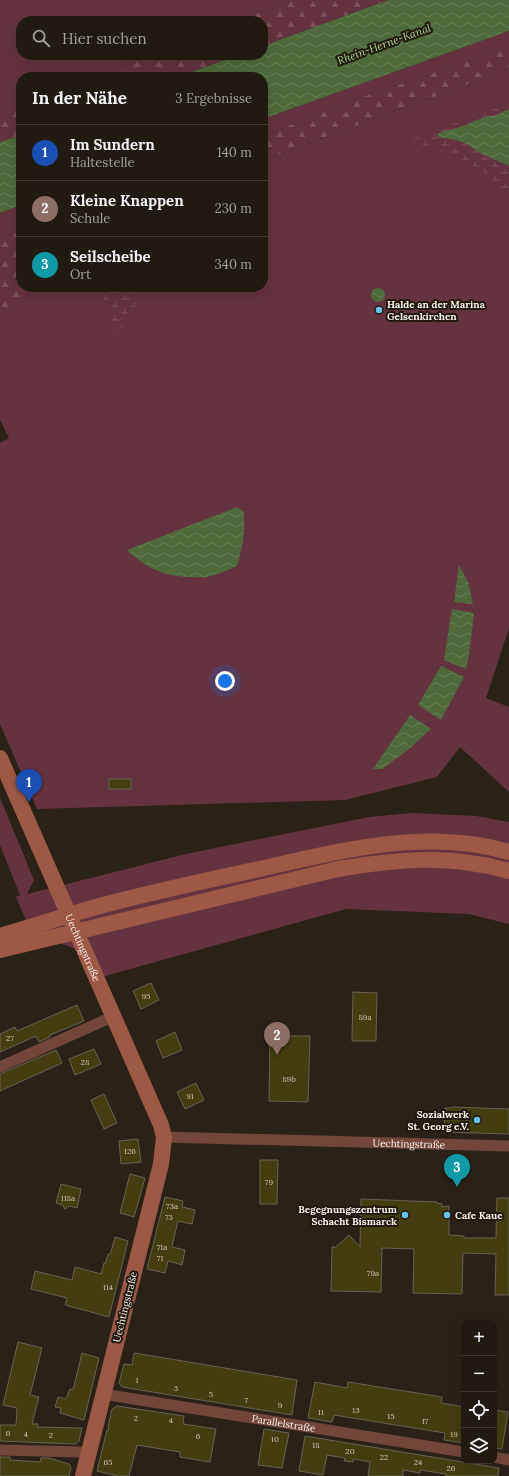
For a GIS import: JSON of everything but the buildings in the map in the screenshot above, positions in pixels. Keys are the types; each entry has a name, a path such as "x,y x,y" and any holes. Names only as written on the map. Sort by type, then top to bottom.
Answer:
{"main road":[{"name":"Uechtingstraße","path":"0,758 164,1137 161,1164 82,1476"},
{"path":"0,936 96,907 218,878 368,846 423,841 449,842 473,844 509,852"},
{"path":"0,950 338,869 370,863 402,860 450,859 509,871"}],"street":[{"path":"0,1067 112,1017"},
{"name":"Uechtingstraße","path":"164,1137 509,1146"},
{"name":"Parallelstraße","path":"103,1394 461,1452"},
{"path":"0,1450 80,1452 88,1454"},
{"path":"497,1458 509,1460"}],"green space":[{"path":"0,0 293,0 250,16 16,16 16,60 135,60 104,72 16,72 16,106 0,112"},
{"path":"293,0 388,0 268,44 268,16 250,16"},
{"path":"509,31 509,47 365,96 268,134 268,117"},
{"path":"509,47 509,69 268,158 268,134 365,96"},
{"path":"135,60 224,60 192,72 104,72"},
{"path":"509,69 509,628 486,698 509,707 509,792 460,747 437,777 345,800 37,809 0,724 0,443 9,438 0,420 0,315 38,292 268,292 268,158"},
{"path":"509,104 509,109 494,116 487,116 458,128 448,130 438,137 456,140 467,144 480,153 509,166 509,197 488,175 476,167 449,154 406,141"},
{"path":"16,106 16,137 0,142 0,112"},
{"path":"16,207 16,233 0,239 0,213"},
{"path":"16,233 16,292 38,292 0,315 0,239"},
{"path":"100,292 138,292 140,298 128,317 119,338"},
{"path":"0,798 34,880 27,894 186,854 369,817 412,813 476,816 509,822 509,924 469,914 346,909 98,978 83,952 31,932 16,897 20,895 0,845"}],"water":[{"name":"Rhein-Herne-Kanal","path":"388,0 509,0 509,31 268,117 268,72 192,72 224,60 268,60 268,44"},
{"path":"509,109 509,166 480,153 467,144 456,140 438,137 437,134 458,128 487,116 494,116"},
{"path":"16,137 16,207 0,213 0,142"},
{"path":"375,288 381,288 385,292 385,298 381,302 375,302 371,298 371,292"},
{"path":"237,507 244,512 244,533 241,552 237,566 222,572 203,577 182,577 173,575 156,570 141,562 127,550"},
{"path":"459,565 468,582 473,604 454,602"},
{"path":"452,609 474,613 466,669 444,660"},
{"path":"441,666 464,677 441,720 418,705"},
{"path":"410,715 431,729 409,749 382,769 373,769"}],"place":[{"name":"Halde an der Marina Gelsenkirchen","path":"379,310"},
{"name":"Im Sundern","path":"29,802"},
{"name":"Kleine Knappen","path":"277,1055"},
{"name":"Sozialwerk St. Georg e.V.","path":"477,1120"},
{"name":"Seilscheibe","path":"457,1187"},
{"name":"Begegnungszentrum Schacht Bismarck","path":"405,1215"},
{"name":"Cafe Kaue","path":"447,1215"}]}
